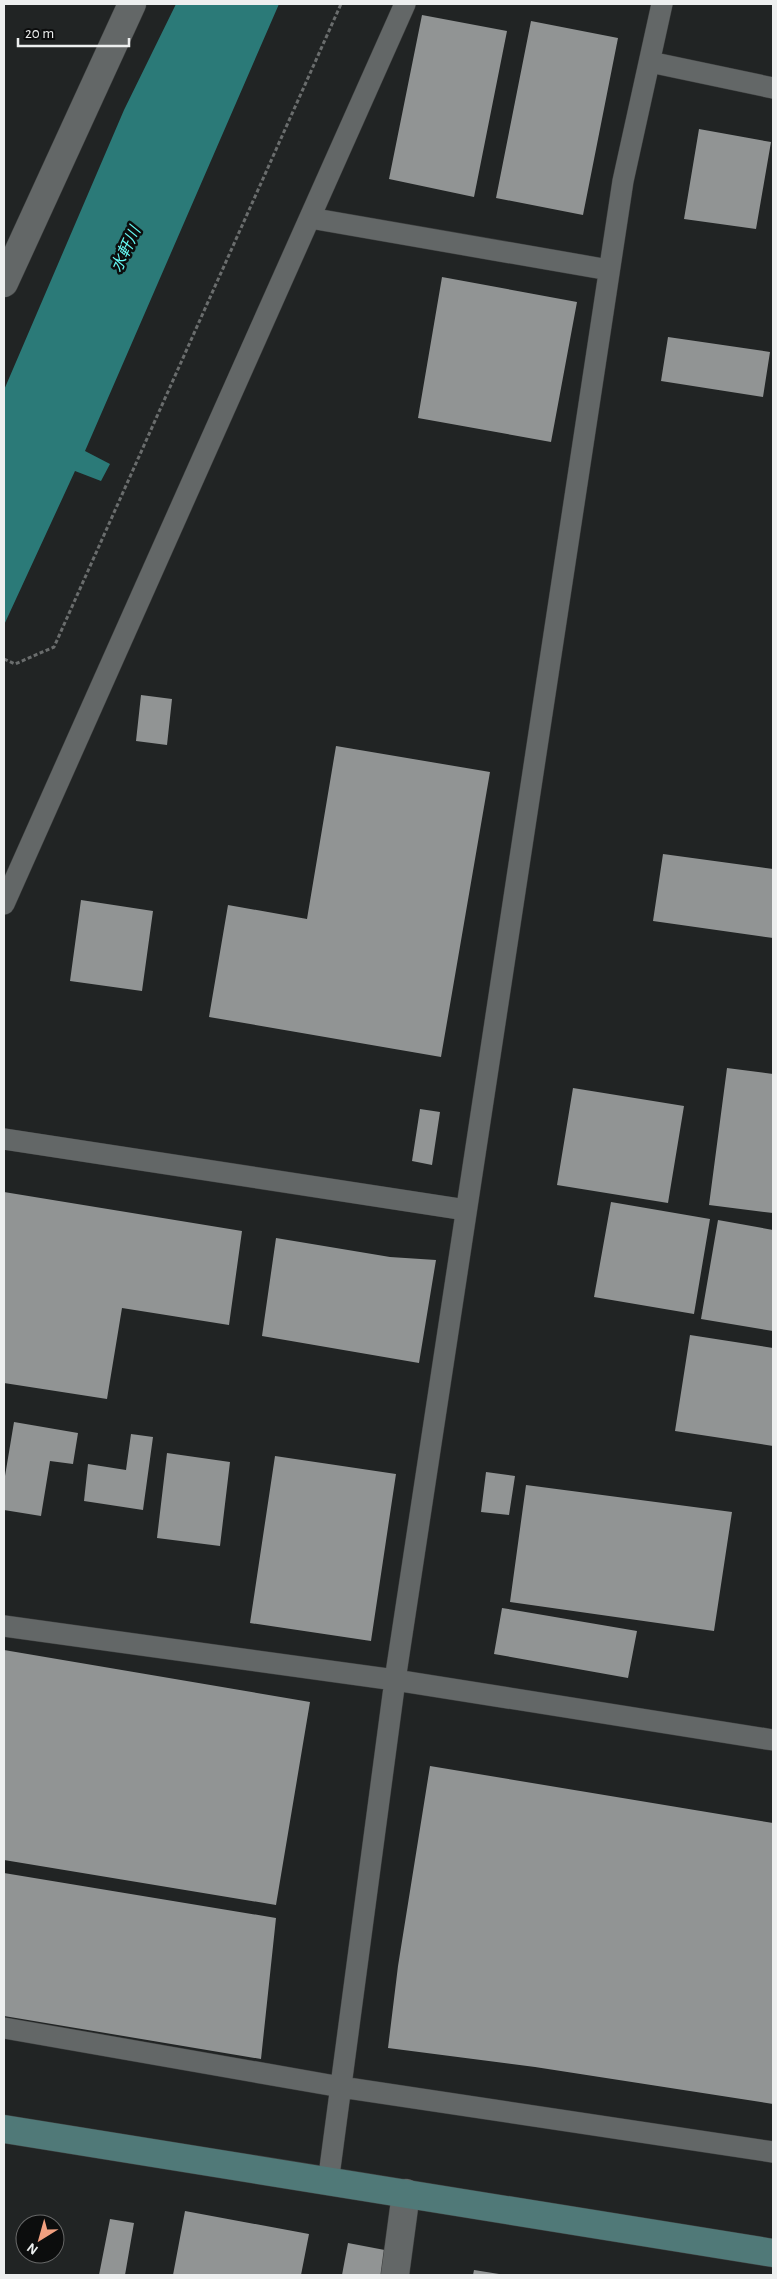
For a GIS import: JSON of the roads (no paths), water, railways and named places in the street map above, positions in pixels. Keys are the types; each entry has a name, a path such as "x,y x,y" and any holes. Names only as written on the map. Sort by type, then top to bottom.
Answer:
{"street":[{"path":"4,282 132,4"},
{"path":"4,2129 773,2254"},
{"path":"395,2275 406,2193"}],"lane":[{"path":"4,904 405,4"},
{"path":"328,2183 395,1680 622,181 662,4"},
{"path":"650,62 773,88"},
{"path":"310,218 609,270"},
{"path":"4,1139 466,1210"},
{"path":"4,1626 395,1680 773,1740"},
{"path":"4,2028 341,2087 773,2152"}],"water":[{"name":"水軒川","path":"176,4 279,4 85,451 110,464 101,481 75,471 4,625 4,390 124,110"}]}
